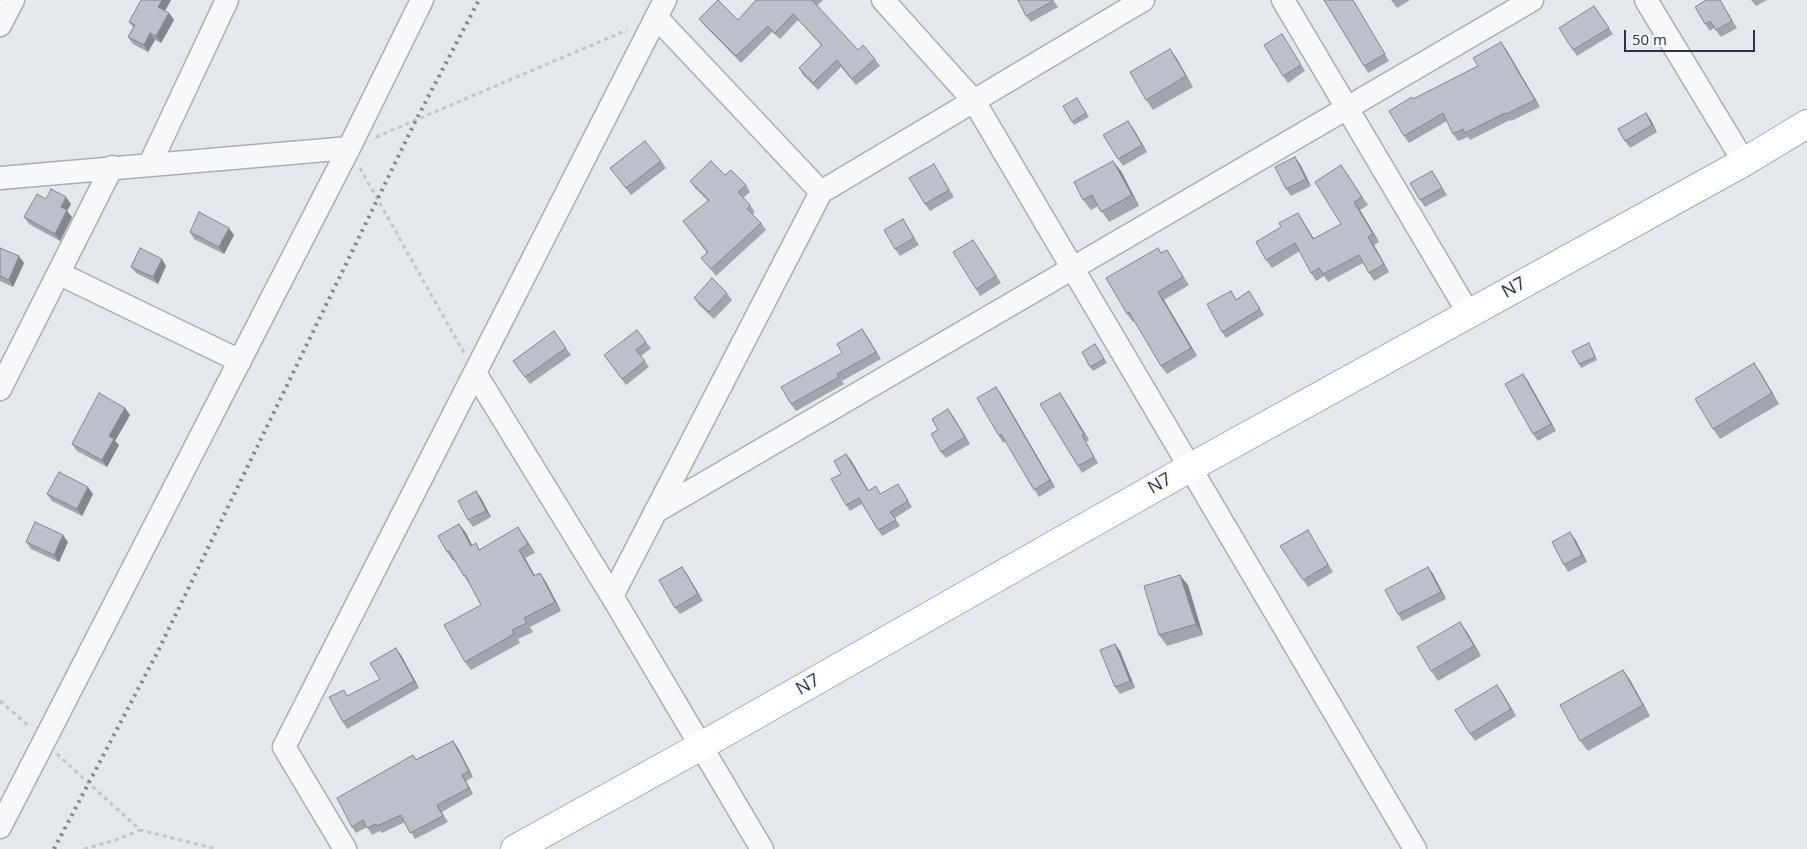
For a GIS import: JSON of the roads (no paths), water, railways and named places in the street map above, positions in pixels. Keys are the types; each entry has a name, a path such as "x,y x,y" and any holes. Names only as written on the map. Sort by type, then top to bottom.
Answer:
{"main road":[{"name":"N7","path":"515,849 701,746 1191,467 1744,162 1807,124"}],"street":[{"path":"0,25 13,0"},
{"path":"150,164 227,0"},
{"path":"0,826 350,148 422,0"},
{"path":"883,0 974,101 1415,849"},
{"path":"612,596 821,192 1143,0"},
{"path":"1283,0 1469,314"},
{"path":"655,512 1532,0"},
{"path":"1646,0 1744,162"},
{"path":"345,849 284,747 660,9 821,192"},
{"path":"0,178 350,148"},
{"path":"0,389 60,274 112,168"},
{"path":"60,274 240,360"},
{"path":"475,373 612,596 762,849"}],"railway":[{"path":"54,849 156,655 415,122 479,0"}]}
